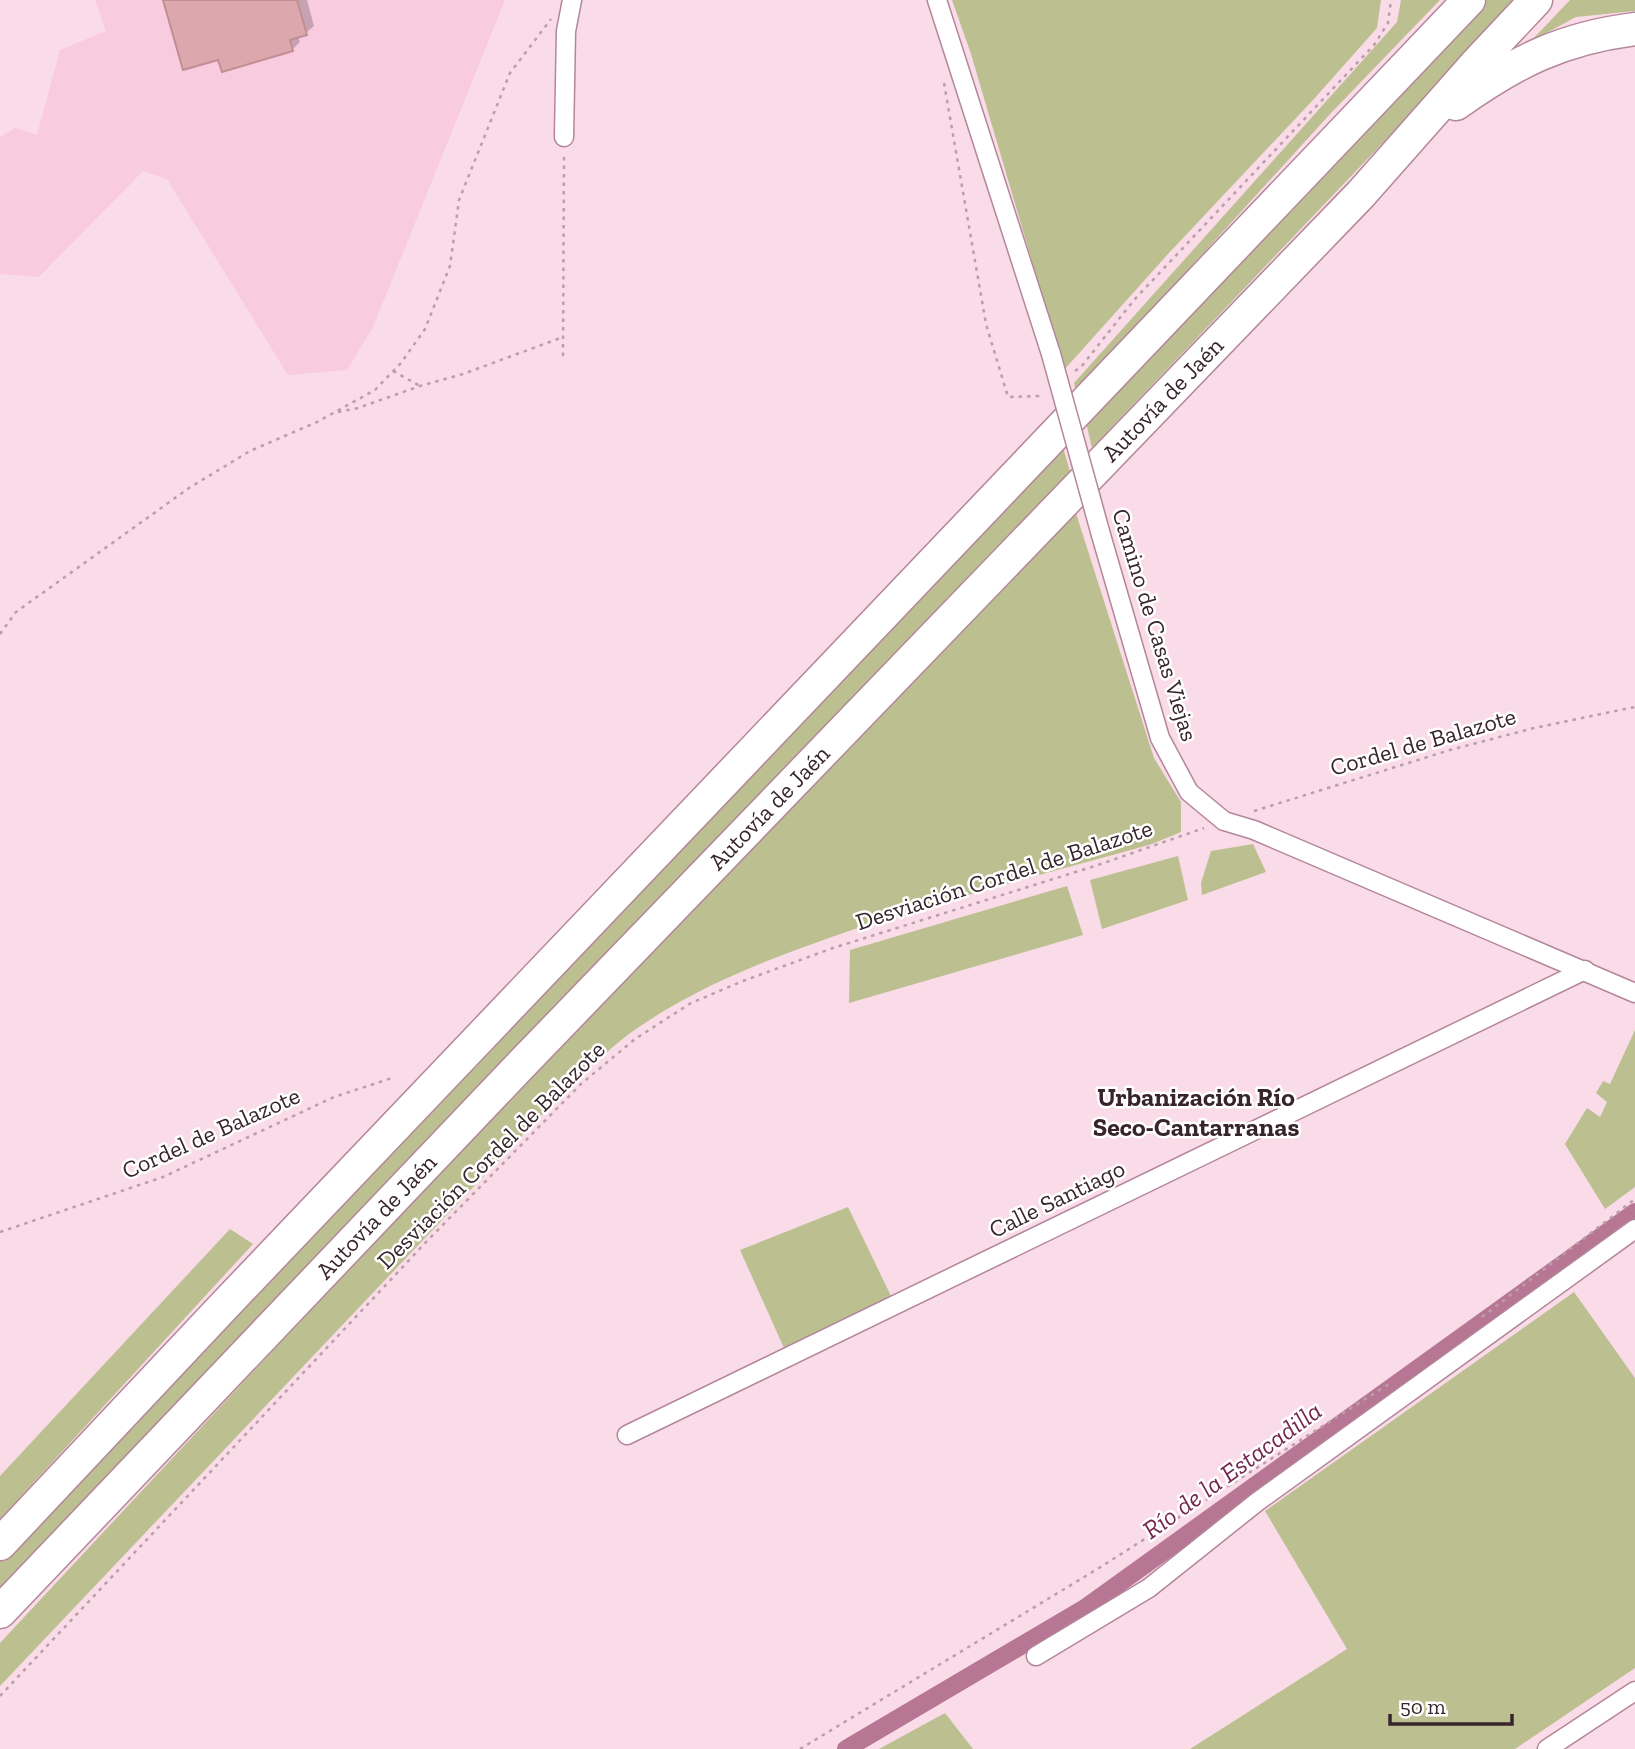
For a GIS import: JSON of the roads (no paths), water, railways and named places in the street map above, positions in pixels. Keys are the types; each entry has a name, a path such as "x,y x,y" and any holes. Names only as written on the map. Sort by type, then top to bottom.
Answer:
{"highway":[{"name":"Autovía de Jaén","path":"0,1544 1469,0"},
{"name":"Autovía de Jaén","path":"0,1612 508,1079 1361,194 1536,0"},
{"path":"1361,194 1450,108 1496,76 1552,47 1601,33 1635,29"}],"street":[{"path":"564,137 566,32 572,0"},
{"name":"Camino de Casas Viejas","path":"937,0 1051,354 1160,738 1189,792 1224,821 1254,830 1635,993"},
{"name":"Calle Santiago","path":"627,1435 1585,970"},
{"path":"1036,1656 1149,1588 1258,1502 1635,1229"},
{"path":"1547,1749 1635,1691"}],"waterway":[{"name":"Río de la Estacadilla","path":"846,1749 1085,1608 1635,1212"}],"district":[{"name":"Urbanización Río Seco-Cantarranas","path":"1196,1112"}]}
